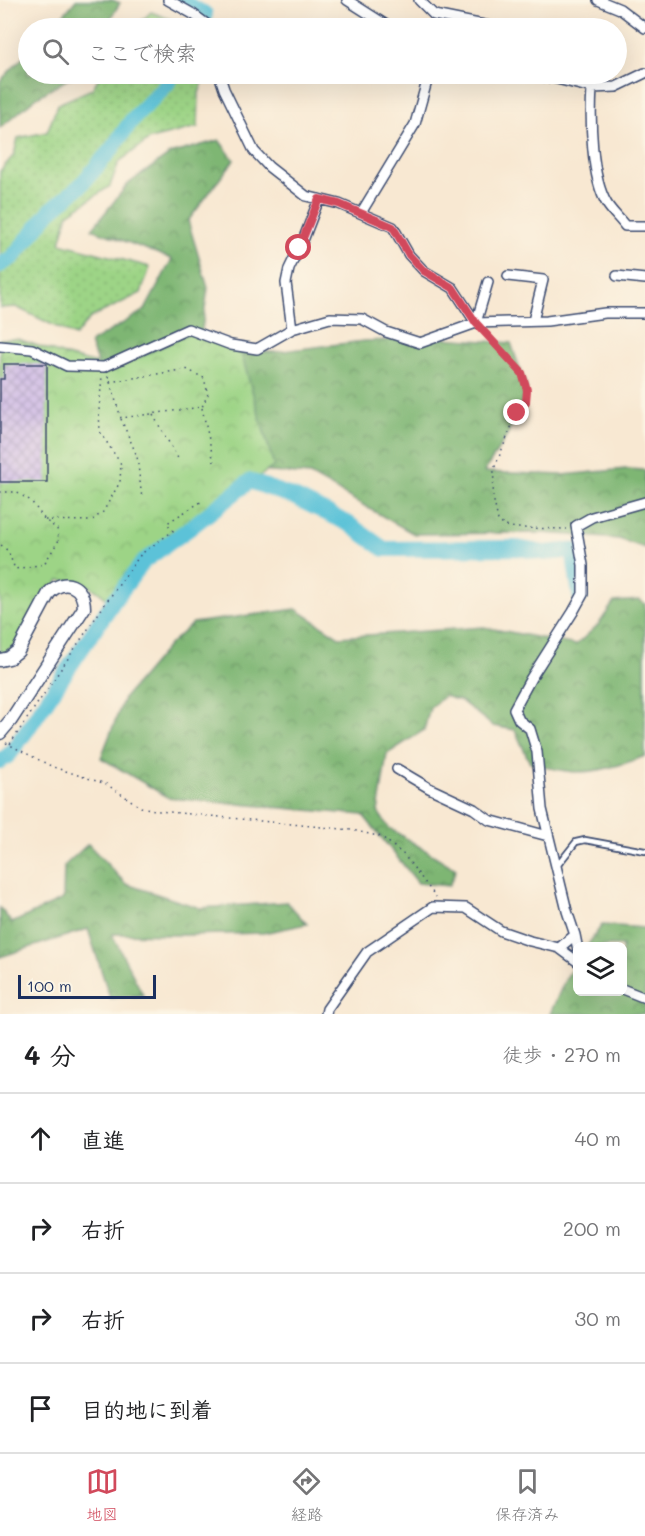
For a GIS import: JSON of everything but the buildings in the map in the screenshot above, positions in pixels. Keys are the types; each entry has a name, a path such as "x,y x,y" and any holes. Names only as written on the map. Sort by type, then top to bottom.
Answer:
{"street":[{"path":"168,0 198,18"},
{"path":"347,0 375,18"},
{"path":"419,0 434,15 449,18"},
{"path":"598,0 620,9 645,28"},
{"path":"627,82 645,74"},
{"path":"222,84 254,151 269,167 306,196 339,204 393,227 409,255 424,271 453,288 476,323"},
{"path":"361,213 415,124 426,84"},
{"path":"576,84 592,88 616,87 623,84"},
{"path":"592,88 592,132 598,176 606,203 625,226 645,226"},
{"path":"292,329 286,284 289,269 319,199"},
{"path":"508,276 543,280 533,321"},
{"path":"617,276 645,279"},
{"path":"476,323 488,282"},
{"path":"0,346 32,348 67,366 104,367 188,329 231,345 257,349 292,329 330,318 362,319 386,332 420,343 476,323 533,321 605,313 645,313"},
{"path":"576,942 542,809 537,752 530,729 519,720 514,709 583,594 583,564 576,526 592,518 645,502"},
{"path":"0,660 9,658 18,651 49,593 56,586 74,587 80,592 84,608 0,733"},
{"path":"397,769 429,788 474,808 489,820 548,836"},
{"path":"326,1014 327,1009 367,952 433,907 466,908 501,931 559,948 573,958"},
{"path":"559,948 575,935"},
{"path":"627,991 645,998"}],"lane":[{"path":"556,866 576,842 585,840 645,851"}],"path":[{"path":"476,323 522,373 527,390 526,402 517,413 494,469 493,497 498,520 504,526 518,528 561,530 576,526"},
{"path":"104,367 137,456 142,499"},
{"path":"45,520 91,521 104,512 120,482 121,464 100,432 99,410 104,367"},
{"path":"110,382 186,369 204,378 208,394 201,407 214,462"},
{"path":"121,418 201,407"},
{"path":"152,414 179,460"},
{"path":"0,492 16,492 31,501 45,520 57,529 59,540 44,564 15,569 8,551 0,544"},
{"path":"9,745 141,554 173,531 167,523 204,500"},
{"path":"0,739 53,767 106,784 141,807 352,830 382,837 404,855 444,907"}],"green space":[{"path":"76,0 112,0 120,3 111,18 61,18"},
{"path":"151,12 167,18 145,18"},
{"path":"18,62 18,84 60,84 37,97 0,128 0,81"},
{"path":"95,84 202,84 199,93 198,127 150,139 119,162 110,186 68,214 60,243 150,267 141,293 90,318 75,336 16,307 0,308 0,171 14,155 18,138 47,132 58,104 92,89"},
{"path":"219,140 234,160 188,221 208,288 199,350 275,352 364,341 443,338 511,343 527,389 507,436 484,472 563,475 626,469 645,470 645,548 619,539 543,533 414,534 310,475 233,469 136,470 90,343 145,310 172,259 92,229 128,184 170,154"},
{"path":"196,330 239,346 274,466 150,556 114,605 89,586 59,580 14,647 0,654 0,339 18,339 70,357 116,369"},
{"path":"640,600 645,604 645,756 617,766 586,772 562,770 530,763 515,730 493,726 461,701 444,696 430,708 424,730 387,754 378,812 389,828 456,869 449,886 418,883 363,815 169,798 101,758 124,698 169,645 193,623 296,609 339,637 484,627 576,645 599,624 614,602"},
{"path":"88,844 126,884 200,908 287,902 307,924 263,933 112,934 143,995 110,998 88,929 0,957 0,908 12,923 63,899 64,866"},
{"path":"602,925 645,928 645,1014 550,1014 573,967 573,996 627,996 627,942 590,942"}],"waterway":[{"path":"178,0 205,14 204,18"},
{"path":"0,265 13,257 50,211 80,186 111,150 132,120 167,84"},
{"path":"0,761 9,755 113,602 144,561 250,481 296,498 349,524 384,549 518,548 545,553 573,550 580,596"}],"route":[{"path":"299,248 319,199 339,204 393,227 409,255 424,271 453,288 476,323 522,373 527,390 526,402 517,413"}]}
